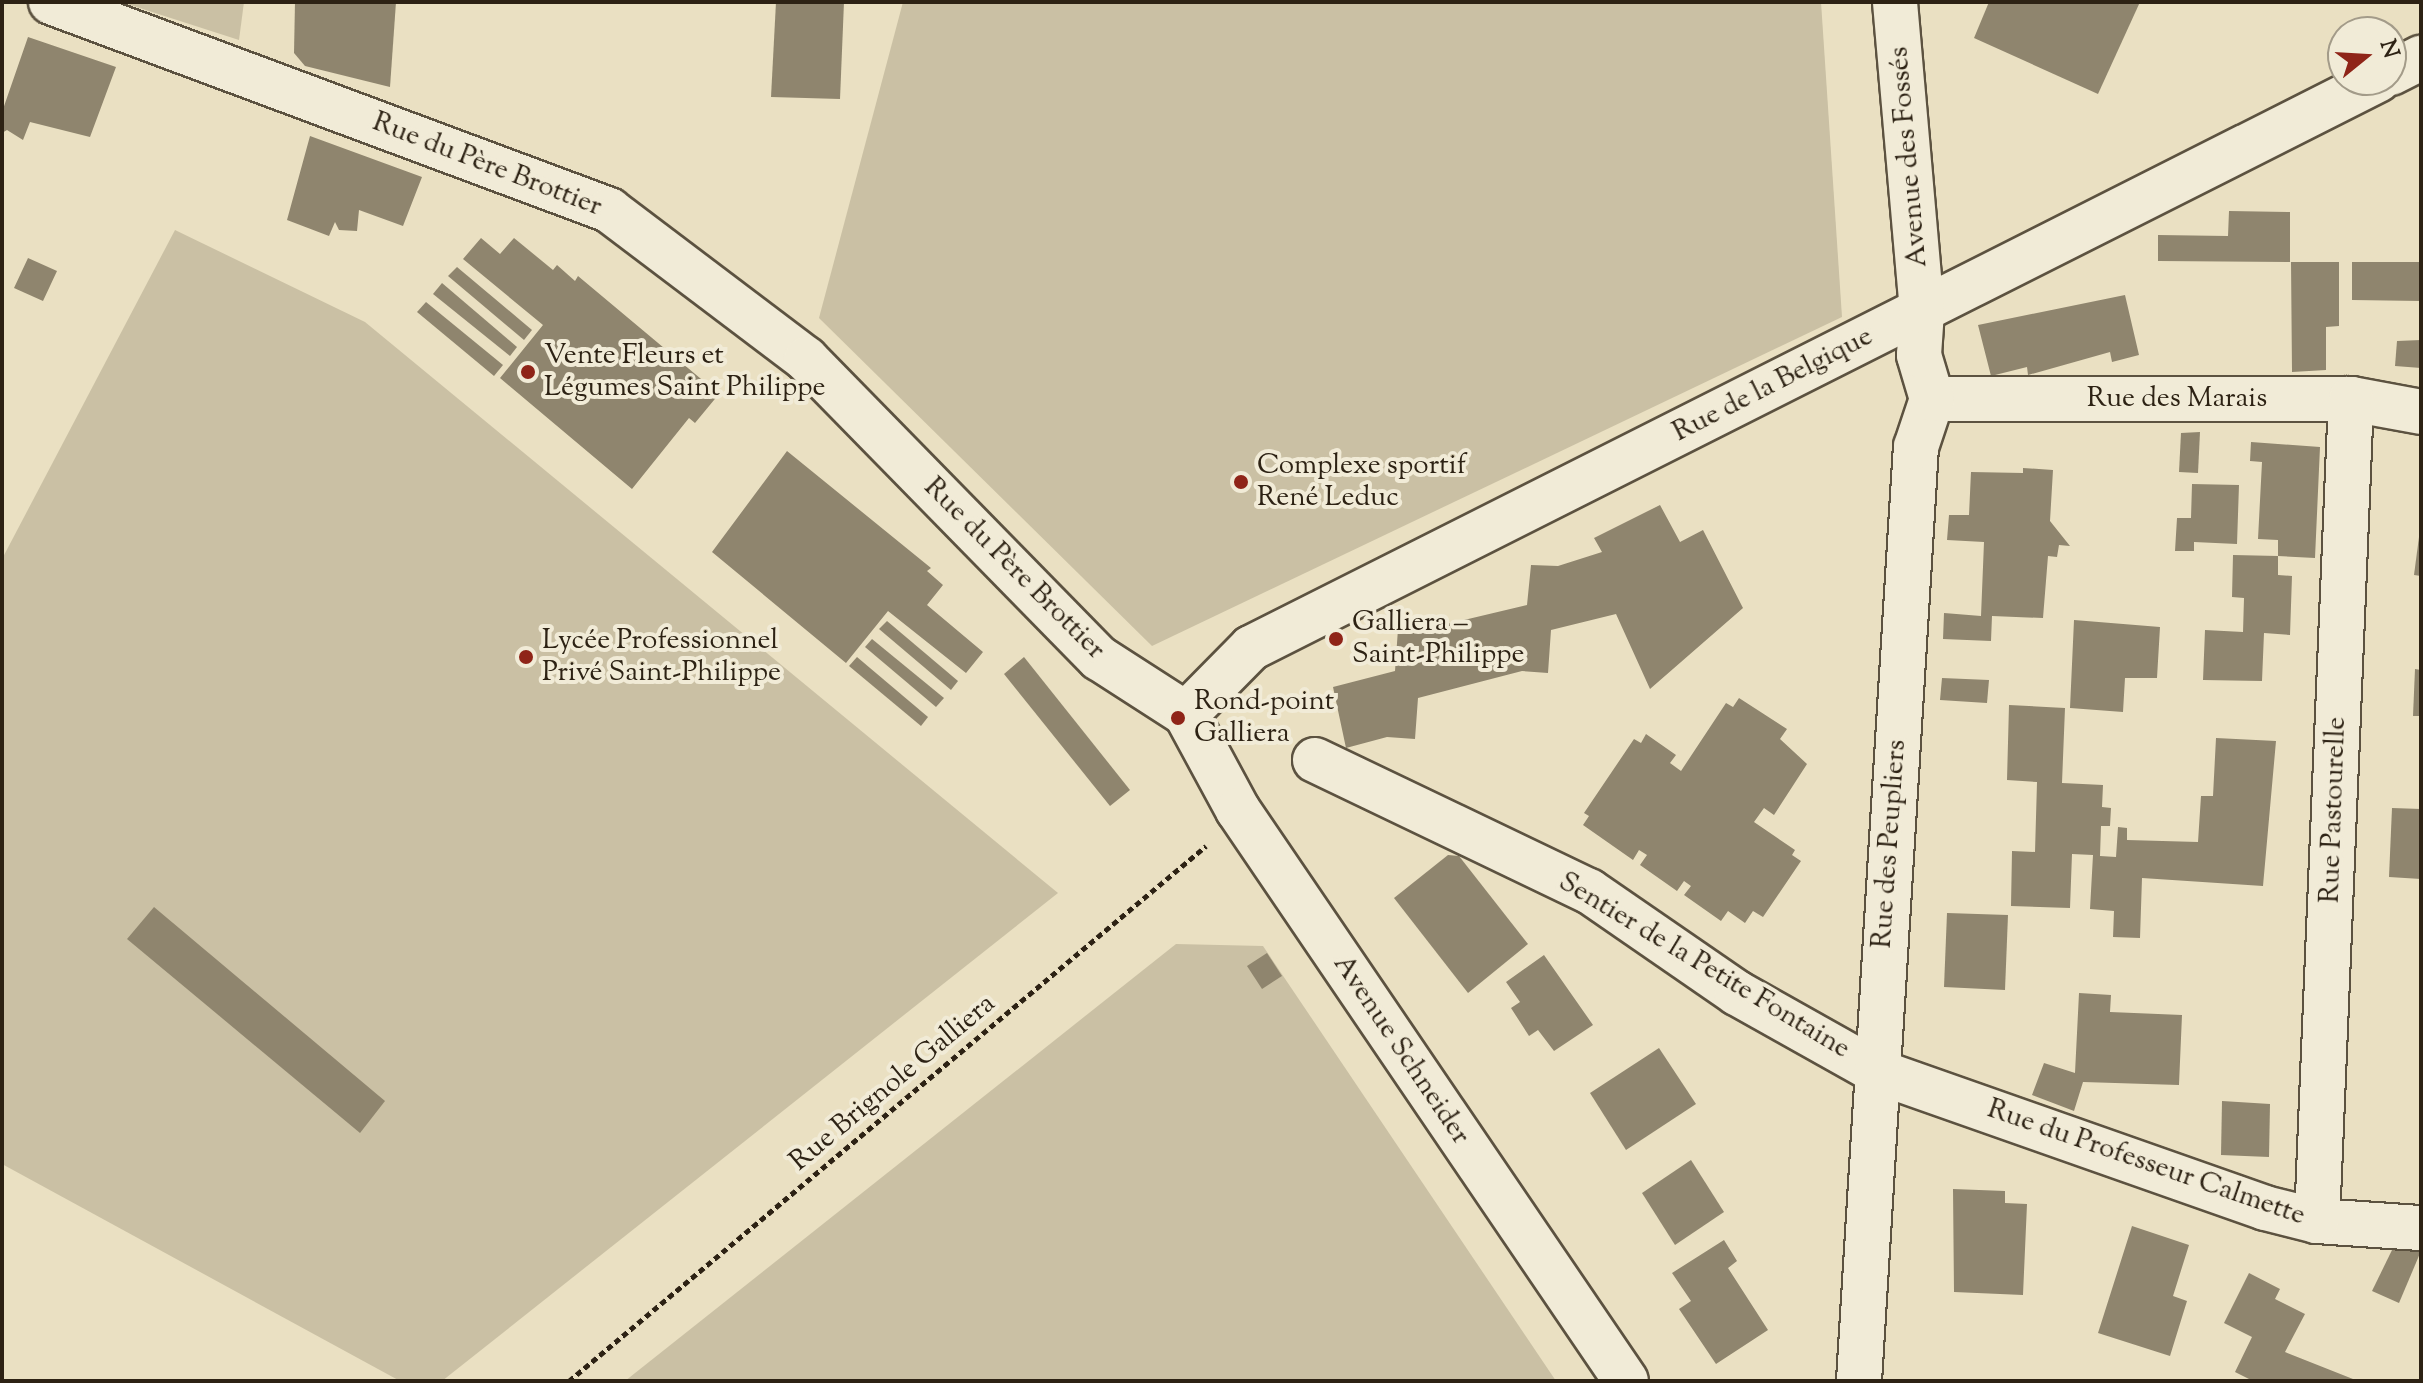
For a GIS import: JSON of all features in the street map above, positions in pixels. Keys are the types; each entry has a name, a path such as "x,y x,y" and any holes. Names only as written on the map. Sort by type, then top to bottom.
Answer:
{"street":[{"name":"Rue du Père Brottier","path":"51,2 609,210 806,359 1099,658 1186,714"},
{"name":"Avenue des Fossés","path":"1895,2 1922,311"},
{"name":"Rue de la Belgique","path":"1186,714 1251,648 2346,96"},
{"path":"1922,311 1919,355 1932,399"},
{"name":"Rue des Marais","path":"1932,399 2351,399 2421,412"},
{"name":"Rue des Peupliers","path":"1859,1381 1916,447 1932,399"},
{"name":"Rue Pastourelle","path":"2317,1221 2351,399"},
{"name":"Avenue Schneider","path":"1186,714 1238,810 1626,1381"},
{"name":"Sentier de la Petite Fontaine","path":"1315,760 1589,891 1737,993 1876,1071"},
{"name":"Rue du Professeur Calmette","path":"1876,1071 2317,1221 2421,1228"}],"path":[{"name":"Rue Brignole Galliera","path":"569,1381 1196,856 1238,810"}],"shaded area":[{"path":"121,2 244,2 239,40"},
{"name":"Complexe sportif René Leduc","path":"903,2 1821,2 1842,317 1152,646 819,318"},
{"name":"Lycée Professionnel Privé Saint-Philippe","path":"175,230 365,322 1058,893 442,1381 400,1381 2,1164 2,559"},
{"path":"1176,944 1263,946 1556,1381 625,1381"}],"building":[{"path":"295,2 396,2 390,87 305,66 294,53"},
{"path":"776,2 844,2 840,99 771,97"},
{"path":"1989,2 2140,2 2098,94 1974,38"},
{"path":"28,37 116,67 90,137 30,122 23,140 7,130 2,133 2,112"},
{"path":"310,136 422,177 403,226 359,210 357,231 339,230 335,222 329,236 287,220"},
{"path":"2229,211 2290,212 2290,262 2158,261 2158,235 2228,236"},
{"path":"481,238 500,254 514,238 553,270 557,265 575,281 578,276 719,394 695,423 689,418 632,489 500,378 543,325 463,259"},
{"path":"28,258 57,271 43,301 14,288"},
{"path":"2291,262 2339,262 2339,326 2326,327 2326,370 2292,372"},
{"path":"2352,262 2421,262 2421,301 2352,300"},
{"path":"457,267 532,330 524,340 448,276"},
{"path":"442,283 517,347 510,356 433,294"},
{"path":"2125,295 2139,355 2112,362 2110,352 2028,375 2027,367 1991,376 1978,325"},
{"path":"426,302 503,365 494,376 417,312"},
{"path":"2421,340 2421,368 2395,366 2397,341"},
{"path":"2200,432 2198,473 2179,472 2181,433"},
{"path":"2251,442 2320,447 2315,558 2278,556 2278,540 2258,539 2262,462 2250,461"},
{"path":"787,451 931,568 927,571 943,585 927,605 983,652 966,673 888,611 846,663 712,552"},
{"path":"2023,468 2053,470 2050,521 2070,546 2059,545 2057,557 2048,556 2043,618 1992,616 1991,641 1943,639 1944,613 1981,616 1984,542 1947,540 1949,515 1969,515 1971,472 2023,473"},
{"path":"2192,484 2239,485 2237,544 2194,542 2194,551 2175,551 2177,518 2191,518"},
{"path":"1660,505 1680,542 1703,530 1743,608 1650,689 1616,614 1551,630 1548,673 1522,671 1418,698 1415,739 1387,737 1346,748 1333,687 1395,671 1398,629 1422,630 1527,605 1531,565 1558,566 1602,552 1594,538"},
{"path":"2421,537 2421,576 2414,575"},
{"path":"2233,555 2278,556 2278,575 2292,576 2290,635 2264,633 2262,681 2203,680 2205,630 2243,632 2244,598 2232,597"},
{"path":"2074,620 2160,627 2157,678 2125,678 2123,712 2070,708"},
{"path":"887,621 958,681 951,690 879,629"},
{"path":"872,639 944,698 936,707 865,647"},
{"path":"857,657 928,717 921,726 849,666"},
{"path":"1024,657 1130,790 1110,806 1004,674"},
{"path":"2415,669 2421,670 2421,716 2413,716"},
{"path":"1942,678 1989,680 1987,703 1940,700"},
{"path":"1739,698 1787,729 1780,739 1807,764 1774,815 1764,808 1754,822 1795,850 1792,855 1801,861 1763,917 1753,911 1745,923 1728,911 1721,921 1684,895 1691,886 1684,881 1677,891 1640,865 1647,855 1639,850 1633,860 1583,825 1589,816 1584,813 1634,739 1641,743 1646,734 1676,755 1670,763 1681,771 1726,703 1733,707"},
{"path":"2009,705 2065,708 2062,783 2103,785 2102,807 2111,808 2110,826 2101,826 2100,856 2116,857 2118,827 2127,828 2127,840 2198,842 2201,796 2213,796 2216,738 2276,741 2263,886 2142,878 2140,938 2113,937 2114,911 2090,909 2093,855 2072,854 2070,908 2011,906 2012,851 2035,852 2037,782 2007,780"},
{"path":"2392,808 2421,809 2421,879 2389,877"},
{"path":"1448,855 1459,856 1528,944 1468,993 1394,898"},
{"path":"154,907 385,1101 360,1133 127,939"},
{"path":"1947,913 2008,915 2005,990 1944,987"},
{"path":"1267,953 1282,976 1262,989 1247,966"},
{"path":"1544,955 1593,1025 1554,1051 1538,1030 1529,1036 1511,1008 1520,1002 1506,982"},
{"path":"2079,993 2111,995 2110,1012 2182,1015 2179,1085 2083,1082 2074,1111 2032,1095 2044,1063 2075,1073"},
{"path":"1659,1048 1696,1104 1626,1150 1590,1093"},
{"path":"2222,1101 2270,1104 2269,1157 2221,1155"},
{"path":"1691,1160 1724,1212 1675,1245 1642,1193"},
{"path":"1953,1189 2005,1191 2005,1203 2027,1204 2023,1295 1954,1292"},
{"path":"2132,1226 2189,1245 2173,1296 2187,1301 2170,1356 2098,1333"},
{"path":"1724,1240 1737,1261 1728,1268 1768,1330 1716,1364 1679,1309 1691,1301 1672,1273"},
{"path":"2393,1248 2421,1251 2399,1303 2372,1291"},
{"path":"2249,1273 2280,1289 2275,1299 2305,1314 2285,1352 2358,1381 2253,1381 2235,1372 2252,1337 2224,1323"}],"place":[{"name":"Vente Fleurs et Légumes Saint Philippe","path":"528,372"},
{"name":"Complexe sportif René Leduc","path":"1241,482"},
{"name":"Galliera – Saint-Philippe","path":"1336,639"},
{"name":"Lycée Professionnel Privé Saint-Philippe","path":"526,657"},
{"name":"Rond-point Galliera","path":"1178,718"}]}
